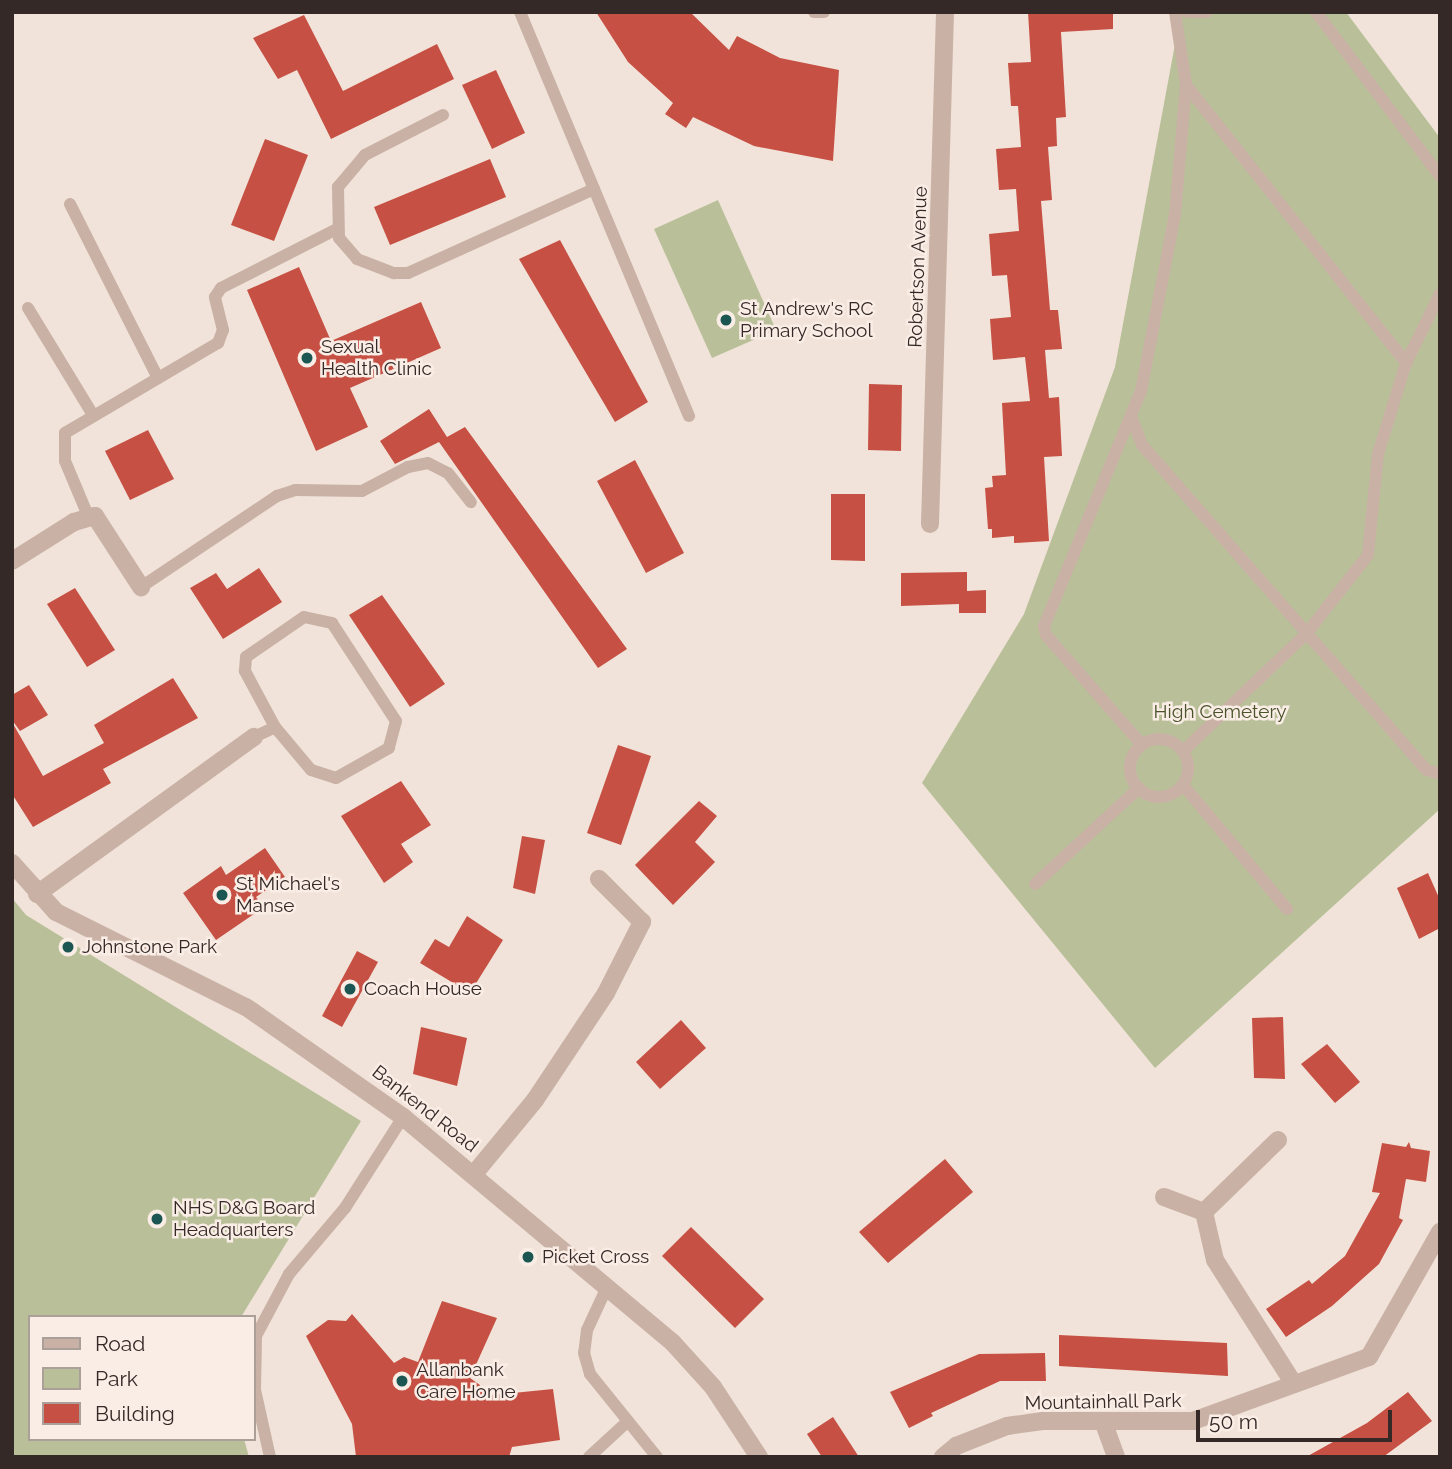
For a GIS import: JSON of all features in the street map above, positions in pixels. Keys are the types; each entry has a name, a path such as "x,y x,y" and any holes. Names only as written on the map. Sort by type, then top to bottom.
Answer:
{"street":[{"name":"Robertson Avenue","path":"930,524 945,12"},
{"path":"12,561 74,522 95,516 141,587"},
{"path":"37,894 254,737"},
{"name":"Bankend Road","path":"12,863 37,894 56,912 246,1007 403,1117 673,1343 713,1387 759,1457"},
{"path":"474,1174 535,1100 606,993 642,922 599,879"},
{"path":"1204,1212 1278,1140"},
{"path":"1164,1197 1204,1212"},
{"path":"1204,1212 1214,1260 1294,1384"},
{"name":"Mountainhall Park","path":"943,1457 957,1446 1007,1426 1103,1421 1193,1421 1369,1357 1440,1232"},
{"path":"1103,1421 1116,1457"}],"lane":[{"path":"520,12 689,416"},
{"path":"814,12 824,12"},
{"path":"1142,745 1046,635 1044,626 1141,391 1175,215 1186,85 1175,12"},
{"path":"1187,12 1207,12"},
{"path":"1316,12 1440,176"},
{"path":"1186,85 1406,363"},
{"path":"443,115 365,155 346,174 338,187 339,238 357,259 394,273 408,273 594,189"},
{"path":"70,204 158,378"},
{"path":"89,518 65,461 63,442 71,428 218,343 223,330 215,297 221,288 337,229"},
{"path":"1183,751 1306,634 1368,555 1378,454 1406,363 1440,294"},
{"path":"28,308 93,415"},
{"path":"1131,416 1142,445 1427,770 1440,774"},
{"path":"141,587 267,503 295,490 362,491 408,467 428,463 448,473 471,502"},
{"path":"310,616 332,623 396,721 389,748 336,778 311,770 275,727 245,671 246,657 298,619 310,616"},
{"path":"254,737 275,727"},
{"path":"1159,739 1183,751 1188,768 1183,785 1157,797 1139,789 1131,771 1142,745 1159,739"},
{"path":"1183,785 1287,909"},
{"path":"1035,884 1139,789"},
{"path":"256,1336 289,1274 345,1208 403,1117"},
{"path":"607,1287 587,1329 584,1353 590,1374 657,1457"},
{"path":"256,1394 270,1457"},
{"path":"589,1457 628,1420"}],"green space":[{"name":"High Cemetery","path":"1181,12 1346,12 1440,138 1440,809 1155,1068 922,783 1024,614 1115,367"},
{"path":"718,200 776,330 712,358 654,229"},
{"name":"NHS D&G Board Headquarters","path":"12,898 26,915 361,1121 242,1315 28,1315 28,1441 245,1441 249,1457 12,1457"}],"building":[{"path":"596,12 690,12 729,50 737,36 780,58 839,70 833,161 754,146 693,117 686,128 665,114 673,103 628,62"},
{"path":"1028,12 1113,12 1113,29 1061,32 1066,117 1056,118 1057,146 1048,147 1052,200 1041,201 1050,310 1058,310 1062,349 1045,350 1049,398 1059,397 1062,456 1044,457 1049,541 1014,543 1014,536 992,538 992,529 988,529 985,488 993,487 992,476 1006,475 1002,403 1030,401 1025,357 993,360 990,319 1011,317 1007,275 992,276 989,234 1019,231 1016,189 999,190 996,149 1021,147 1018,106 1011,106 1008,63 1031,62"},
{"path":"304,15 343,91 437,44 454,79 331,139 297,70 278,79 253,38"},
{"path":"496,70 525,133 492,149 462,85"},
{"path":"265,139 308,155 274,241 231,225"},
{"path":"490,159 506,197 390,245 374,207"},
{"path":"560,240 648,402 615,422 519,259"},
{"name":"Sexual Health Clinic","path":"299,267 331,341 421,302 441,348 350,388 368,427 316,451 247,290"},
{"path":"869,384 902,385 901,451 868,450"},
{"path":"429,409 447,437 465,427 627,649 598,668 439,442 395,464 380,441"},
{"path":"148,430 174,479 130,500 105,451"},
{"path":"635,460 684,553 646,573 597,481"},
{"path":"831,494 865,494 865,561 831,560"},
{"path":"259,568 282,602 223,639 190,588 216,573 227,589"},
{"path":"967,572 967,591 986,590 986,613 959,613 959,604 901,606 901,573"},
{"path":"75,588 115,650 87,667 47,604"},
{"path":"382,595 445,684 410,707 349,615"},
{"path":"173,678 198,718 103,769 111,783 33,827 12,794 12,722 43,776 104,743 94,725"},
{"path":"29,685 48,715 20,731 12,720 12,695"},
{"path":"618,745 651,756 621,845 587,833"},
{"path":"401,781 431,825 401,844 413,862 384,883 341,816"},
{"path":"699,801 717,816 695,842 715,862 673,905 635,865"},
{"path":"522,836 545,840 535,894 513,888"},
{"name":"St Michael's Manse","path":"265,848 285,877 256,897 261,904 254,914 216,940 183,893 221,866 226,875"},
{"path":"1428,873 1440,900 1440,928 1419,939 1397,888"},
{"path":"467,916 503,940 470,993 420,963 435,939 449,947"},
{"name":"Coach House","path":"357,951 378,962 342,1027 322,1016"},
{"path":"1283,1017 1285,1079 1254,1078 1252,1018"},
{"path":"681,1020 706,1048 660,1089 636,1062"},
{"path":"421,1027 467,1038 457,1086 413,1074"},
{"path":"1327,1044 1360,1082 1335,1103 1301,1064"},
{"path":"1409,1142 1411,1148 1430,1151 1426,1182 1406,1179 1399,1218 1403,1220 1379,1264 1332,1306 1286,1337 1266,1309 1309,1280 1312,1284 1345,1256 1380,1193 1372,1192 1382,1143 1406,1147"},
{"path":"945,1159 973,1192 888,1263 859,1232"},
{"path":"691,1227 764,1299 735,1328 662,1256"},
{"name":"Allanbank Care Home","path":"442,1301 497,1318 470,1378 480,1385 483,1396 553,1389 560,1440 512,1447 509,1457 356,1457 352,1424 306,1336 328,1320 346,1321 352,1314 394,1363 404,1357 418,1362"},
{"path":"1059,1335 1227,1343 1228,1376 1059,1366"},
{"path":"1045,1353 1046,1381 1000,1381 931,1413 933,1416 909,1428 890,1392 979,1354"},
{"path":"1408,1392 1432,1421 1383,1457 1306,1457 1367,1423"},
{"path":"833,1417 859,1457 822,1457 807,1434"}],"place":[{"name":"St Andrew's RC Primary School","path":"726,320"},
{"name":"Sexual Health Clinic","path":"307,358"},
{"name":"St Michael's Manse","path":"222,895"},
{"name":"Johnstone Park","path":"68,947"},
{"name":"Coach House","path":"350,989"},
{"name":"NHS D&G Board Headquarters","path":"157,1219"},
{"name":"Picket Cross","path":"528,1257"},
{"name":"Allanbank Care Home","path":"402,1381"}]}
